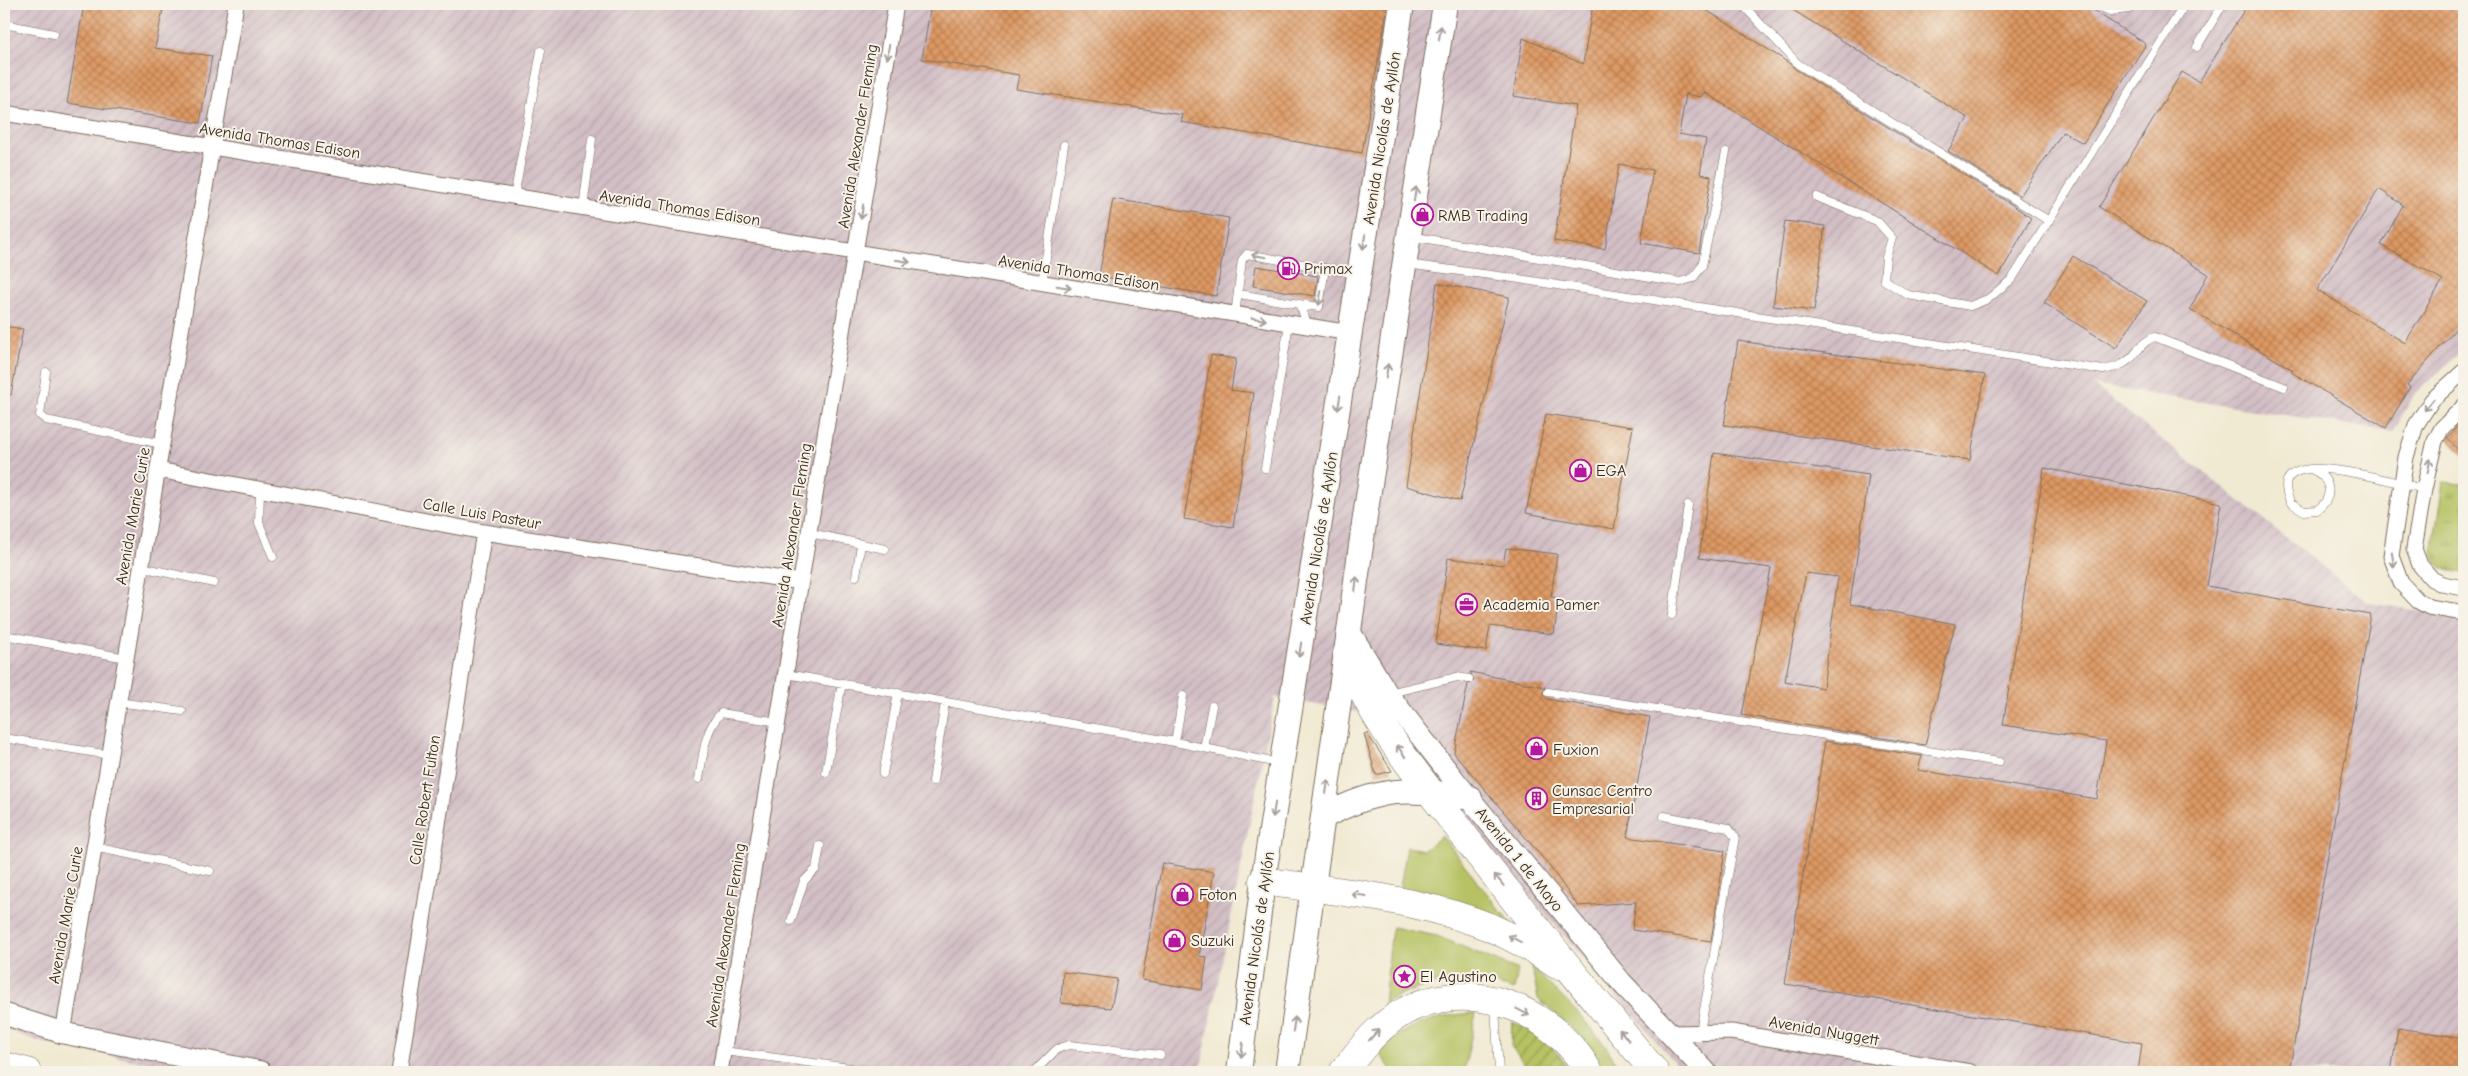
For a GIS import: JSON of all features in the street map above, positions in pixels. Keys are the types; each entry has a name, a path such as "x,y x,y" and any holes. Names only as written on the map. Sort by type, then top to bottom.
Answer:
{"highway":[{"path":"1348,643 1361,688 1386,730 1430,791 1584,986 1657,1071"},
{"path":"1263,880 1414,904 1474,921 1532,948 1584,986"},
{"path":"1343,1072 1381,1028 1412,1009 1456,996 1469,995 1495,1000 1522,1010 1551,1028 1574,1050 1589,1072"},
{"path":"4,1066 27,1072"}],"main road":[{"name":"Avenida Nicolás de Ayllón","path":"1239,1072 1263,880 1402,4"},
{"path":"1287,1072 1366,510 1445,4"},
{"path":"1323,817 1347,804 1392,791 1430,791 1470,798"}],"street":[{"name":"Avenida Marie Curie","path":"62,1033 236,4"},
{"name":"Avenida Alexander Fleming","path":"720,1072 896,4"},
{"name":"Avenida Thomas Edison","path":"4,113 1350,333"},
{"path":"2464,371 2432,400 2416,425 2410,441 2391,556 2397,574 2409,592 2429,607 2464,613"},
{"path":"2464,406 2442,428 2436,441 2424,489 2414,548 2416,557 2424,572 2432,579 2442,584 2464,588"},
{"name":"Calle Luis Pasteur","path":"158,470 484,532 801,582"},
{"name":"Calle Robert Fulton","path":"399,1072 484,532"},
{"name":"Avenida 1 de Mayo","path":"1348,643 1470,798 1622,983 1706,1072"},
{"path":"4,1014 62,1033 261,1072"},
{"name":"Avenida Nuggett","path":"1671,1034 1731,1032 1970,1072"}],"lane":[{"path":"1742,4 1798,64 2049,222"},
{"path":"2094,4 2110,11 2129,9 2132,4"},
{"path":"1817,197 1876,221 1892,238 1886,257 1884,280 1908,295 1970,306 1988,298 2012,279 2186,4"},
{"path":"2197,47 2224,4"},
{"path":"4,24 54,34"},
{"path":"514,197 541,51"},
{"path":"583,208 592,139"},
{"path":"1042,283 1064,145"},
{"path":"1408,236 1680,282 1693,278 1702,266 1726,152"},
{"path":"1235,315 1242,260 1247,254 1359,274"},
{"path":"1404,264 1506,277 2103,370 2117,367 2129,360 2148,339 2154,337 2284,387"},
{"path":"1239,294 1319,307 1325,268"},
{"path":"1299,304 1309,326"},
{"path":"1265,468 1289,324"},
{"path":"46,372 40,415 46,420 162,444"},
{"path":"2311,469 2321,473 2328,482 2328,497 2317,510 2304,512 2290,503 2286,490 2287,484 2299,470 2311,469 2330,468 2424,489"},
{"path":"260,490 259,523 273,557"},
{"path":"1672,615 1688,506"},
{"path":"810,533 885,549"},
{"path":"856,576 861,544"},
{"path":"141,567 214,583"},
{"path":"4,635 126,658"},
{"path":"786,674 1176,742 1282,764"},
{"path":"1387,693 1456,677 1469,679"},
{"path":"826,772 842,683"},
{"path":"1548,692 1999,762"},
{"path":"883,774 898,693"},
{"path":"1176,742 1183,696"},
{"path":"118,702 182,711"},
{"path":"933,781 945,702"},
{"path":"1204,748 1212,706"},
{"path":"698,779 709,731 713,721 721,713 778,722"},
{"path":"4,738 110,754"},
{"path":"1664,816 1728,828 1735,837 1700,1032"},
{"path":"791,921 804,881 816,869 820,846"},
{"path":"94,847 210,871"},
{"path":"1495,1000 1499,1072"},
{"path":"1034,1072 1056,1049 1068,1045 1160,1055"},
{"path":"724,1051 880,1072"}],"shaded area":[{"path":"4,4 2464,4 2464,348 2414,395 2393,432 2093,385 2369,603 2464,618 2464,1072 1683,1072 1466,823 1388,718 1275,697 1200,1072 194,1072 44,1043 4,1029"}],"green space":[{"path":"2443,482 2464,484 2464,573 2444,569 2439,566 2432,553"},
{"path":"1442,836 1514,928 1472,908 1431,898 1399,893 1407,847 1424,850"},
{"path":"1392,927 1437,936 1518,970 1514,990 1480,982 1448,982 1416,989 1384,1003"},
{"path":"1532,968 1593,1030 1621,1072 1605,1072 1592,1051 1575,1031 1538,999"},
{"path":"1476,1013 1464,1072 1393,1072 1379,1053 1399,1035 1423,1023 1449,1016"},
{"path":"1512,1022 1546,1042 1559,1055 1571,1072 1530,1072 1511,1046"}],"building":[{"path":"84,4 164,4 155,48 212,56 200,123 67,103"},
{"path":"931,4 1388,4 1362,153 1181,122 1183,115 1016,89 1019,75 922,59"},
{"path":"1593,4 1697,4 1789,63 1795,69 2014,206 2031,218 1999,276 1704,92 1701,97 1686,94 1679,134 1706,139 1700,174 1711,176 1699,253 1641,243 1653,170 1619,164 1605,249 1554,241 1576,106 1513,96 1523,38 1583,64"},
{"path":"1783,4 2083,4 2146,44 2083,143 2063,132 2020,196 1948,151 1968,118"},
{"path":"2248,4 2464,4 2464,319 2407,385 2410,387 2386,428 2190,309 2208,274 2099,207 2182,72 2199,82","holes":["2379,189 2403,205 2381,245 2443,280 2405,343 2317,290"]},
{"path":"1113,199 1229,218 1216,296 1099,276"},
{"path":"1785,221 1825,226 1814,311 1773,306"},
{"path":"2073,256 2147,301 2116,348 2044,303"},
{"path":"1256,266 1318,276 1315,296 1253,286"},
{"path":"1437,283 1509,297 1460,501 1406,486"},
{"path":"4,326 23,329 11,395 4,394"},
{"path":"1738,341 1985,375 1970,460 1724,425"},
{"path":"1211,355 1236,359 1231,390 1254,393 1233,527 1184,519"},
{"name":"EGA","path":"1546,414 1633,427 1614,529 1526,513"},
{"path":"2464,419 2464,456 2447,438"},
{"path":"1714,453 1869,475 1850,604 1955,624 1925,745 1742,715 1771,568 1699,558","holes":["1806,573 1838,577 1823,688 1785,681"]},
{"path":"2044,468 2221,503 2207,586 2371,615 2289,1072 2138,1072 2142,1043 1785,984 1825,741 1922,756 1918,770 2097,799 2106,741 2003,725"},
{"path":"1506,548 1557,554 1551,597 1559,598 1554,634 1490,626 1486,651 1436,644 1448,558 1503,565"},
{"path":"1470,672 1545,687 1543,694 1547,699 1650,717 1627,837 1725,851 1711,941 1632,930 1636,902 1578,906 1547,863 1454,753 1468,684 1474,680"},
{"path":"1367,733 1392,771 1376,775 1364,734"},
{"path":"1162,863 1214,872 1199,956 1207,957 1202,990 1142,980"},
{"path":"1063,972 1117,979 1111,1008 1061,1003"},
{"path":"2398,1028 2464,1038 2464,1072 2391,1072"}],"place":[{"name":"RMB Trading","path":"1422,215"},
{"name":"Primax","path":"1288,268"},
{"name":"EGA","path":"1580,470"},
{"name":"Academia Pamer","path":"1467,604"},
{"name":"Fuxion","path":"1537,749"},
{"name":"Cunsac Centro Empresarial","path":"1536,799"},
{"name":"Foton","path":"1183,894"},
{"name":"Suzuki","path":"1175,940"},
{"name":"El Agustino","path":"1404,976"}]}
